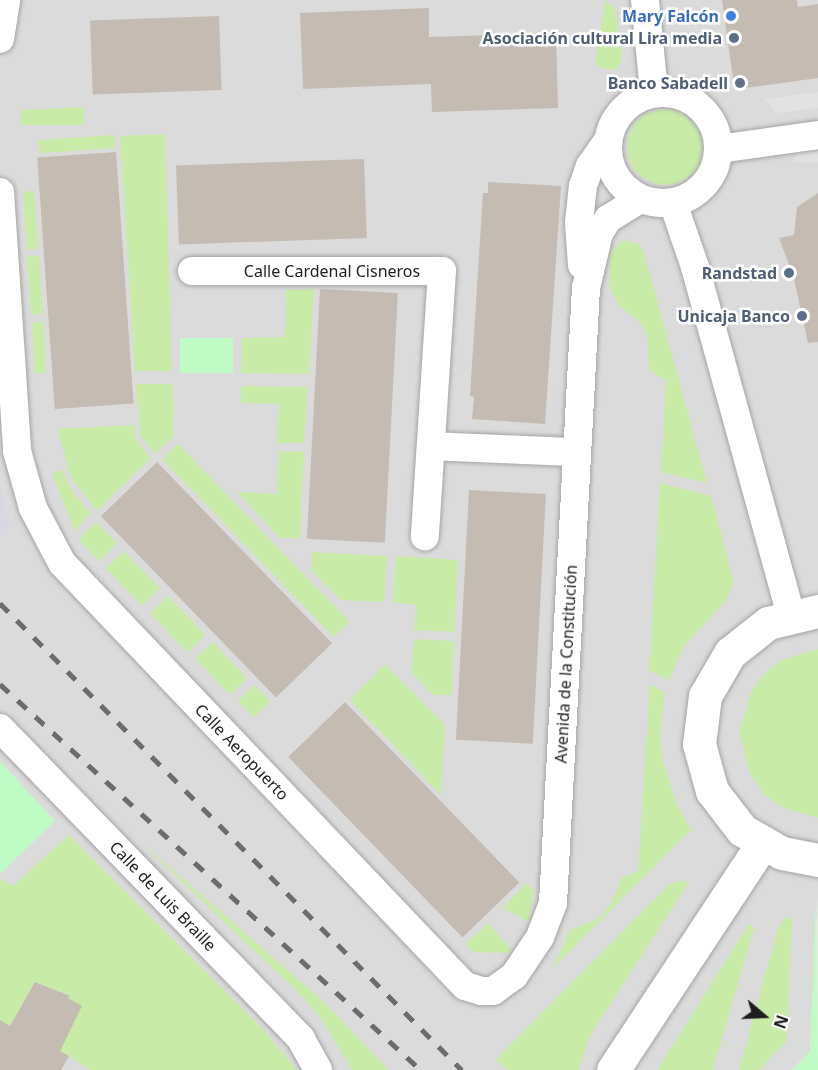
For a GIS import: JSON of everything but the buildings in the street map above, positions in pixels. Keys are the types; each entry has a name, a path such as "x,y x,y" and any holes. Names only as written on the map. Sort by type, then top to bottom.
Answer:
{"street":[{"path":"0,39 6,0"},
{"path":"645,0 654,92"},
{"path":"654,92 683,96 707,113 717,130 719,149 715,168 706,184 691,196 673,203 640,199 618,179 609,161 608,140 619,114 629,104 654,92"},
{"path":"719,149 818,135"},
{"name":"Avenida de la Constitución","path":"465,986 493,991 514,976 540,937 553,903 586,288 579,223 583,186 590,166 608,140"},
{"name":"Calle Aeropuerto","path":"0,192 17,451 33,508 62,563 465,986"},
{"name":"Avenida de la Constitución","path":"586,288 599,233 608,219 640,199"},
{"path":"673,203 805,613 768,623 730,653 709,688 700,720 699,744 712,791 736,824 762,844 782,853 818,860"},
{"name":"Calle Cardenal Cisneros","path":"192,271 442,272 425,536"},
{"path":"431,446 576,452"},
{"name":"Calle de Luis Braille","path":"0,728 301,1039 318,1070"},
{"path":"614,1070 762,844"}],"shaded area":[{"path":"0,0 818,0 818,897 810,1052 791,1070 0,1070"},
{"path":"818,92 818,108 776,113 765,99"},
{"path":"794,143 818,143 818,162 794,162"},
{"path":"0,485 10,526 0,537"}],"green space":[{"path":"605,0 615,8 622,61 616,70 600,68 595,62"},
{"path":"84,107 84,125 21,125 21,110"},
{"path":"665,109 680,112 692,120 700,132 703,147 700,162 692,174 680,182 665,185 650,182 638,174 630,162 627,147 630,132 638,120 650,112"},
{"path":"165,134 172,371 135,371 120,136"},
{"path":"114,135 115,148 39,153 38,140"},
{"path":"34,191 38,249 27,250 23,192"},
{"path":"623,240 637,243 644,252 707,483 661,472 666,380 649,370 647,333 637,319 618,305 609,286 611,252"},
{"path":"39,256 43,314 31,315 27,257"},
{"path":"314,289 309,374 241,373 242,338 285,337 286,290"},
{"path":"43,322 46,373 35,374 32,323"},
{"path":"180,338 233,338 233,373 180,373"},
{"path":"136,384 172,384 174,436 155,454 140,435"},
{"path":"241,386 308,387 304,443 277,443 279,404 241,403"},
{"path":"133,425 137,442 151,458 97,511 70,476 58,429"},
{"path":"178,444 350,622 334,637 162,459"},
{"path":"279,451 304,452 300,538 280,538 237,492 277,494"},
{"path":"62,470 75,496 91,513 75,531 54,479 53,473"},
{"path":"660,483 711,496 734,582 727,600 684,646 669,681 649,670"},
{"path":"96,522 117,543 100,561 78,540"},
{"path":"124,551 160,588 142,606 106,568"},
{"path":"311,552 387,556 384,602 341,600 311,570"},
{"path":"396,556 458,560 454,632 414,630 416,605 393,602"},
{"path":"168,596 206,635 188,652 150,613"},
{"path":"414,639 454,641 452,695 433,695 411,672"},
{"path":"213,642 247,679 230,695 195,658"},
{"path":"818,649 818,818 782,807 764,794 751,776 739,734 751,692 764,674 782,660"},
{"path":"385,664 445,725 441,795 350,700"},
{"path":"650,684 665,693 660,734 663,762 677,805 691,830 553,968 570,930 598,919 611,904 621,878 638,871"},
{"path":"254,685 270,701 254,718 238,701"},
{"path":"0,761 55,821 0,874"},
{"path":"69,835 263,1029 297,1070 91,1070 63,1053 58,1055 59,1042 65,1040 82,1006 68,998 69,995 35,982 9,1029 7,1024 0,1023 0,878 13,886"},
{"path":"135,837 323,1001 389,1070 352,1070 321,1019 297,991"},
{"path":"679,881 689,882 590,1036 579,1070 509,1070 495,1060 669,885"},
{"path":"527,883 534,890 528,922 503,908"},
{"path":"816,897 818,1070 791,1070 810,1052"},
{"path":"785,918 792,918 787,1041 759,1070 739,1070 778,928"},
{"path":"488,923 512,950 507,953 473,952 466,944"},
{"path":"749,924 754,928 713,1070 657,1070"}],"railway":[{"path":"0,603 462,1070"},
{"path":"0,684 421,1070"}],"place":[{"name":"Mary Falcón","path":"731,16"},
{"name":"Asociación cultural Lira media","path":"734,38"},
{"name":"Banco Sabadell","path":"740,83"},
{"name":"Randstad","path":"789,273"},
{"name":"Unicaja Banco","path":"802,316"}]}
